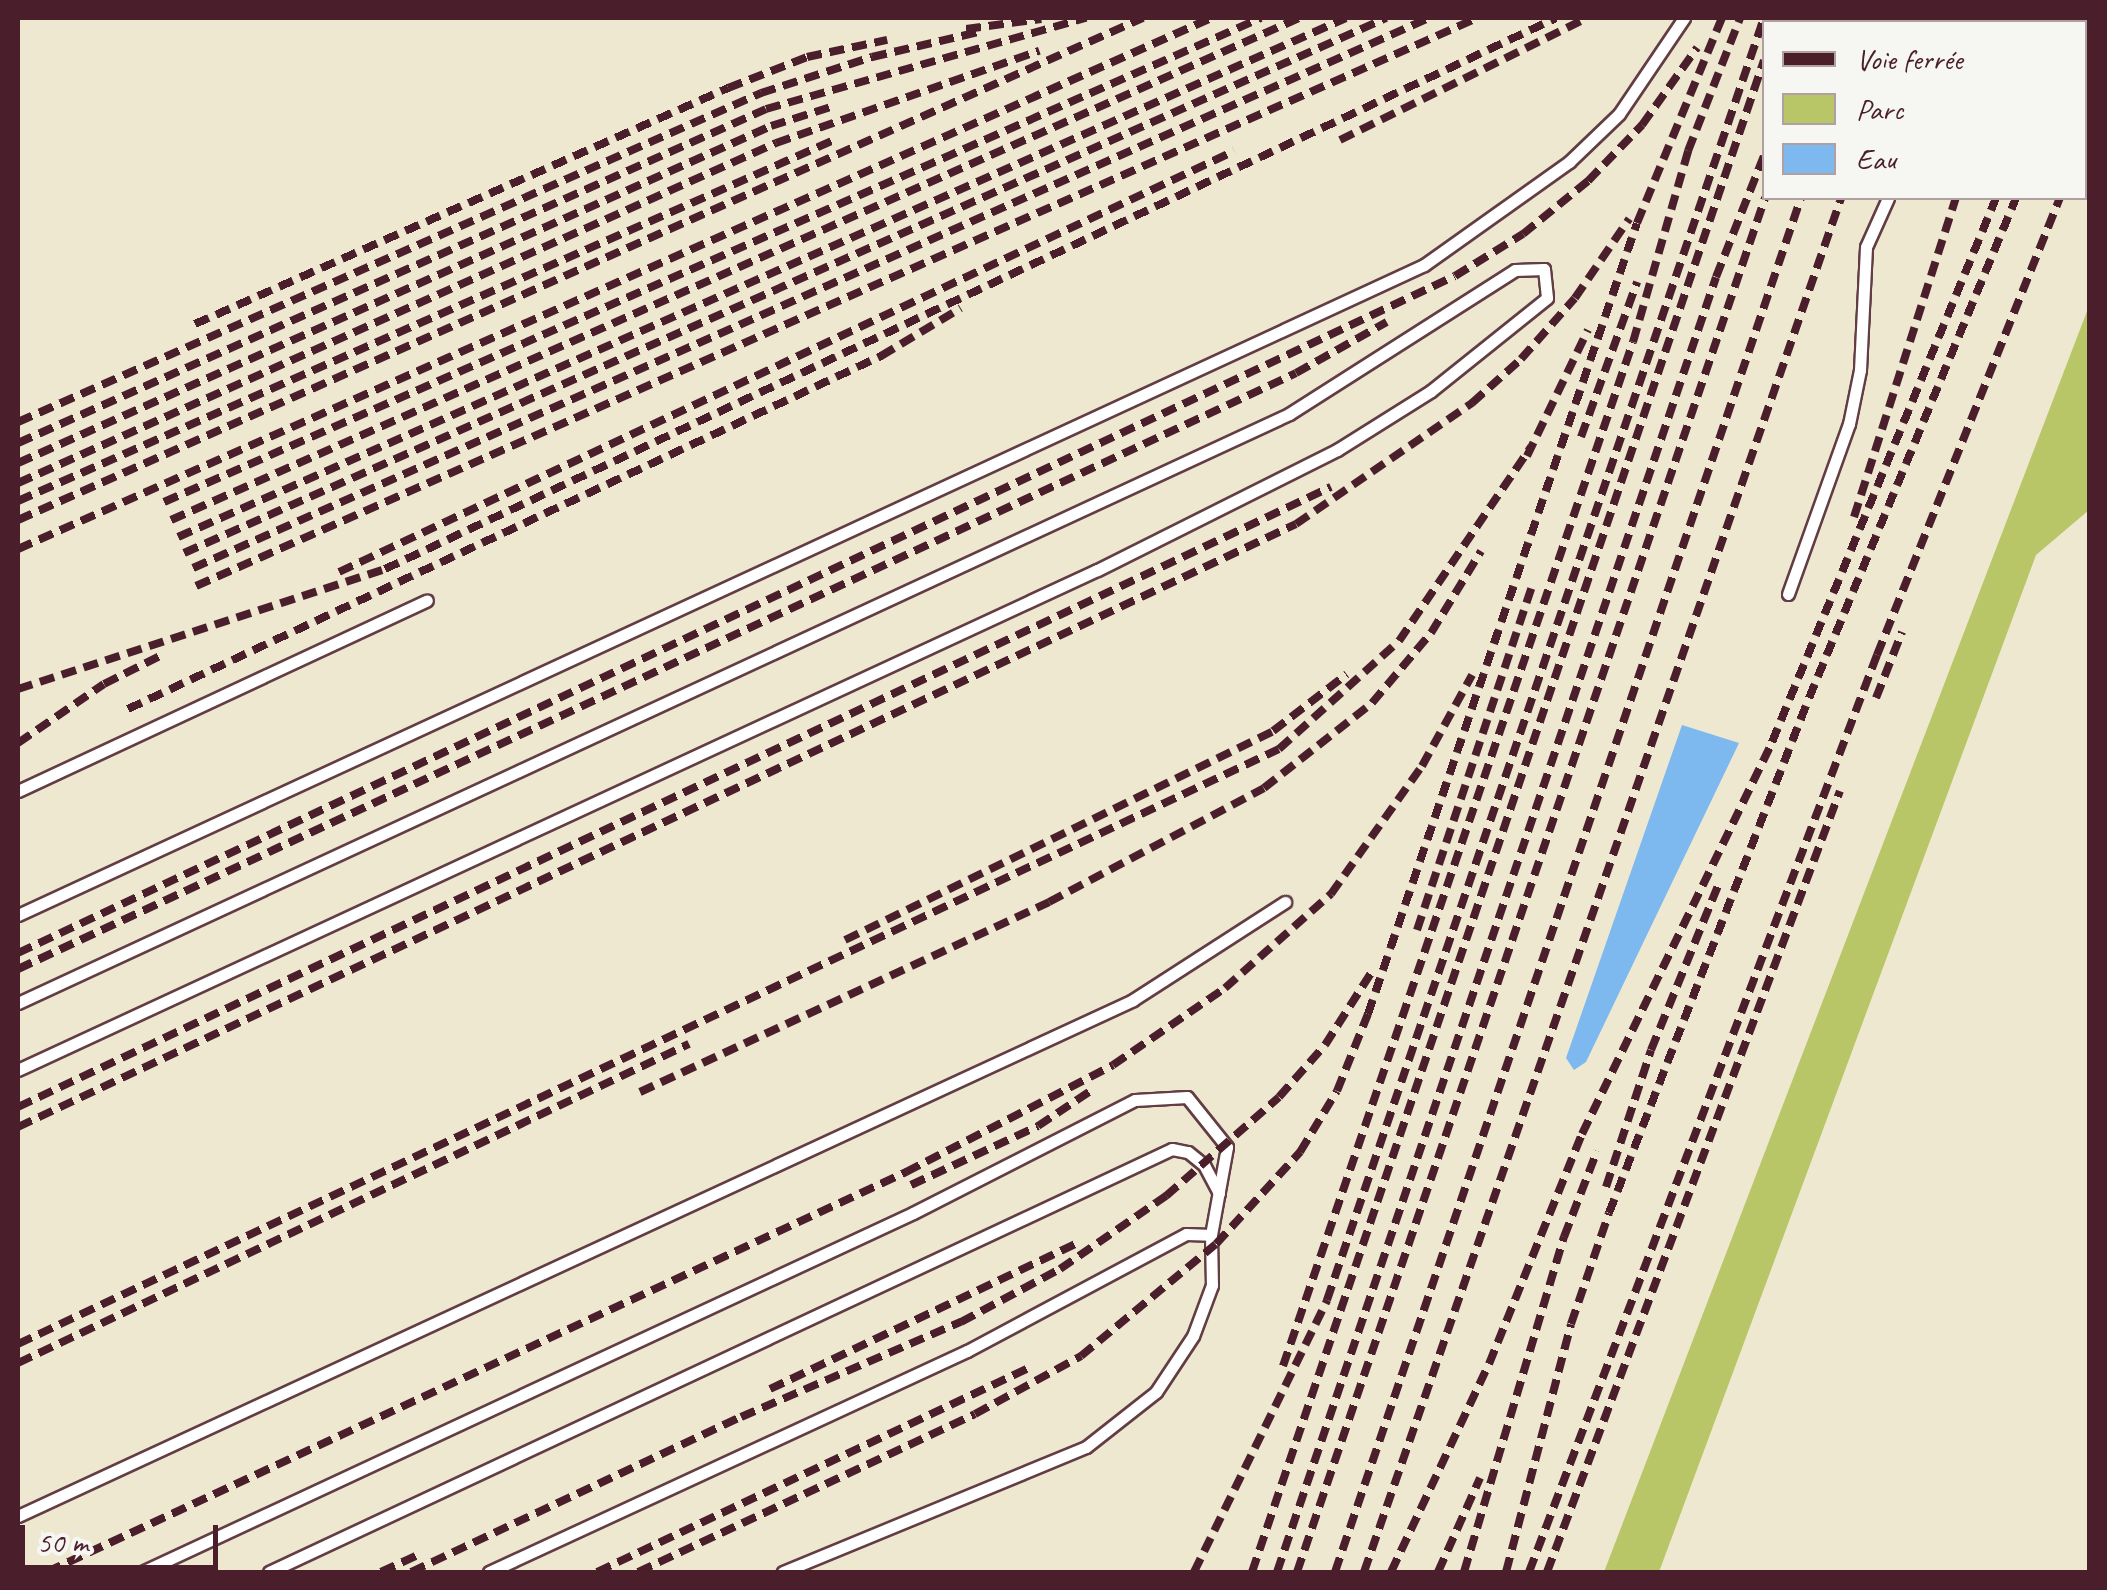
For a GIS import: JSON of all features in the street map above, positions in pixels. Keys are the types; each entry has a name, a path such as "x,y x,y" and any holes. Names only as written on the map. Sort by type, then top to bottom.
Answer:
{"lane":[{"path":"18,915 1424,265 1570,162 1619,114 1684,18"},
{"path":"1788,594 1849,424 1860,370 1866,247 1887,200"},
{"path":"18,1003 1289,414 1515,270 1544,268 1547,298 1431,392 1337,450 1079,578 18,1070"},
{"path":"18,791 428,600"},
{"path":"18,1516 1134,1000 1285,902"},
{"path":"142,1572 912,1213 1135,1100 1187,1097 1210,1118 1227,1147 1211,1235 1216,1244 1212,1286 1193,1336 1156,1392 1086,1446 783,1572"},
{"path":"269,1572 1172,1150 1188,1152 1204,1165 1219,1193"},
{"path":"489,1572 966,1351 1186,1234 1211,1235"}],"green space":[{"path":"2089,306 2089,510 2036,555 1659,1572 1604,1572"}],"water":[{"path":"1682,725 1739,743 1586,1062 1574,1070 1566,1058"}],"railway":[{"path":"18,443 766,109 1086,18"},
{"path":"18,520 1143,18"},
{"path":"18,549 1211,18"},
{"path":"164,502 1261,18"},
{"path":"171,520 1299,18"},
{"path":"178,537 1346,18"},
{"path":"184,553 1386,18"},
{"path":"193,568 1429,18"},
{"path":"196,586 1477,18"},
{"path":"18,689 385,569 1556,18"},
{"path":"1340,140 1587,18"},
{"path":"638,1572 975,1414 1081,1356 1216,1244 1300,1152 1337,1091 1368,1014 1637,223 1722,18"},
{"path":"1283,1366 1633,342 1688,151 1740,18"},
{"path":"966,29 1041,19"},
{"path":"1194,1572 1327,1300 1762,24"},
{"path":"18,422 761,93 872,57 979,32"},
{"path":"195,324 728,88 807,57 887,40"},
{"path":"18,953 1455,276 1523,234 1588,181 1642,125 1697,48"},
{"path":"18,483 776,143 1039,51"},
{"path":"1252,1572 1762,66"},
{"path":"18,463 771,126 834,106"},
{"path":"2087,131 2090,125"},
{"path":"18,501 836,139"},
{"path":"339,572 1234,151"},
{"path":"1277,1572 1716,277 1762,161"},
{"path":"2087,169 2090,163"},
{"path":"1297,1572 1764,200"},
{"path":"1335,1572 1800,200"},
{"path":"1364,1572 1840,200"},
{"path":"1854,517 1955,200"},
{"path":"1391,1572 1489,1364 1582,1134 1772,742 1995,200"},
{"path":"1506,1572 1571,1324 1609,1213 1809,698 2015,200"},
{"path":"1529,1572 1877,655 2059,200"},
{"path":"18,1127 1296,524 1472,403 1521,359 1575,298 1629,219"},
{"path":"1581,437 1637,282"},
{"path":"128,709 881,356 961,308"},
{"path":"18,969 1296,373 1387,322"},
{"path":"1527,456 1588,330"},
{"path":"18,1344 1279,749 1399,641 1531,447"},
{"path":"18,1107 1331,487"},
{"path":"640,1092 1049,902 1264,788 1372,703 1431,633 1481,551"},
{"path":"1417,930 1531,589"},
{"path":"1876,698 1902,632"},
{"path":"18,743 104,684 162,655"},
{"path":"845,940 1273,731 1347,674"},
{"path":"47,1572 906,1172 1113,1065 1225,988 1331,894 1422,766 1472,675"},
{"path":"1547,1572 1840,791"},
{"path":"1606,1187 1651,1050 1719,883"},
{"path":"411,1572 741,1417 961,1322 1060,1269 1166,1196 1279,1097 1325,1045 1373,970"},
{"path":"18,1363 689,1044"},
{"path":"911,1185 1038,1126 1092,1090"},
{"path":"1464,1572 1564,1237 1597,1151"},
{"path":"770,1389 1081,1241"},
{"path":"597,1572 1031,1367"},
{"path":"1438,1572 1480,1478"},
{"path":"381,1572 422,1553"}]}
